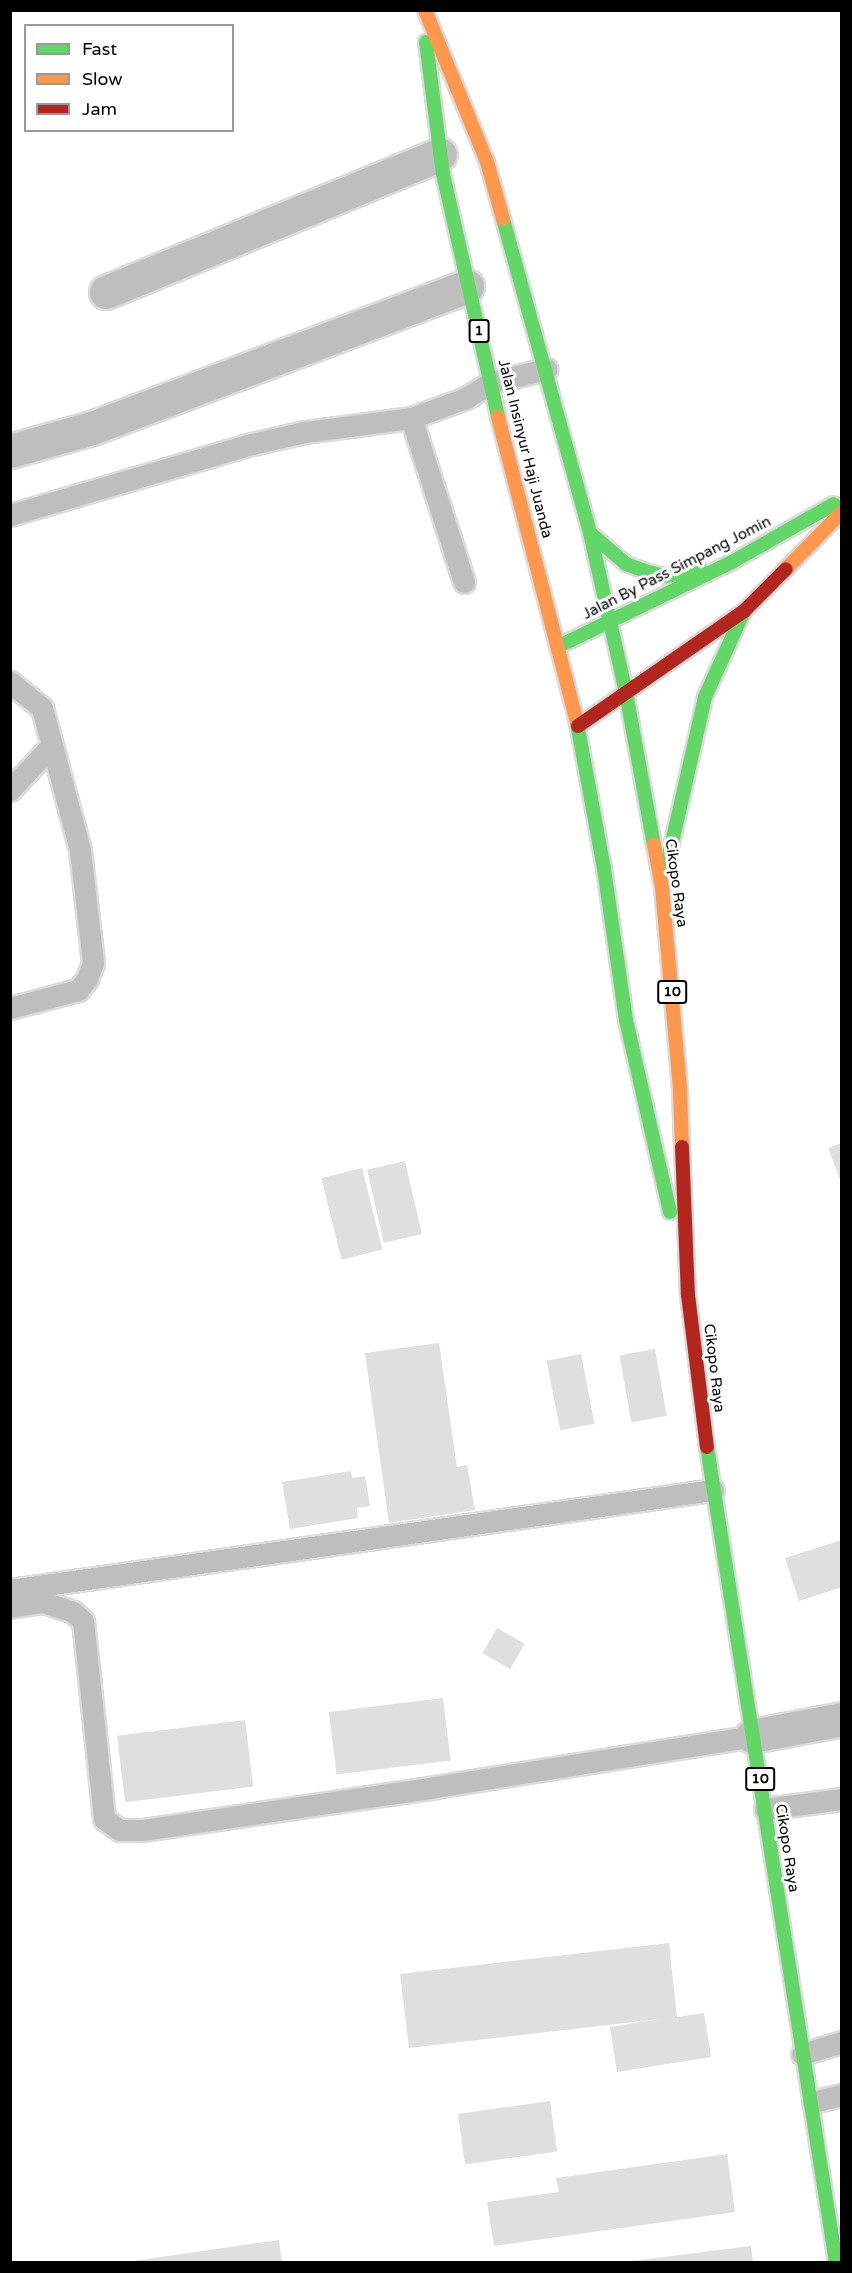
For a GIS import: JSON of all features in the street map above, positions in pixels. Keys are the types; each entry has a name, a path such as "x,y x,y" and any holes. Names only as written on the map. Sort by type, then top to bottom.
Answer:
{"highway":[{"name":"Jalan Insinyur Haji Juanda","path":"423,10 440,154 467,286 559,646"},
{"name":"Jalan Insinyur Haji Juanda","path":"423,10 487,162 546,369 611,621"},
{"name":"Jalan By Pass Simpang Jomin","path":"559,646 732,562 842,499"},
{"path":"578,726 744,611 842,512"},
{"path":"590,533 626,564 666,576 732,562"},
{"path":"662,887 671,838 705,697 744,611"},
{"name":"10","path":"611,621 626,693"},
{"name":"1","path":"559,646 578,726"},
{"name":"Cikopo Raya","path":"626,693 662,887 680,1090 688,1295 713,1490 802,2054 813,2102 836,2262"},
{"name":"Cikopo Raya","path":"578,726 604,869 626,1020 688,1295"}],"street":[{"path":"106,292 440,154"},
{"path":"10,452 92,428 467,286"},
{"path":"752,1736 842,1719"}],"lane":[{"path":"10,515 263,441 305,432 411,418 466,398 492,382 546,369"},
{"path":"411,418 464,582"},
{"path":"10,682 42,708 80,850 93,963 87,979 78,990 10,1008"},
{"path":"10,790 51,746"},
{"path":"10,1590 713,1490"},
{"path":"10,1607 43,1602 73,1612 83,1621 104,1819 120,1830 142,1830 424,1789 752,1736"},
{"path":"765,1809 842,1799"},
{"path":"802,2054 842,2042"},
{"path":"813,2102 842,2095"}],"building":[{"path":"842,1143 842,1182 841,1182 828,1148"},
{"path":"405,1161 422,1234 384,1243 367,1170"},
{"path":"362,1168 382,1250 342,1260 321,1178"},
{"path":"439,1343 457,1467 467,1465 475,1510 389,1523 365,1353"},
{"path":"655,1349 667,1416 631,1422 620,1355"},
{"path":"581,1354 595,1424 560,1430 547,1361"},
{"path":"351,1471 352,1478 365,1476 370,1506 357,1508 358,1518 290,1529 282,1482"},
{"path":"842,1540 842,1587 799,1601 785,1558"},
{"path":"497,1628 525,1644 510,1669 482,1653"},
{"path":"443,1698 451,1761 337,1775 329,1712"},
{"path":"245,1720 253,1787 125,1802 117,1736"},
{"path":"669,1943 677,2017 704,2013 711,2057 617,2072 610,2027 660,2019 409,2048 400,1974"},
{"path":"550,2101 557,2152 465,2164 458,2114"},
{"path":"727,2154 735,2212 494,2246 487,2202 559,2192 556,2178"},
{"path":"279,2240 282,2262 133,2262 133,2261"},
{"path":"751,2246 753,2262 632,2262 632,2261"}],"traffic: fast":[{"path":"426,42 443,174 498,417"},
{"path":"503,219 590,533 626,693 654,845"},
{"path":"559,646 732,562 834,504"},
{"path":"590,533 626,564 648,572 666,576 700,570"},
{"path":"666,869 705,697 744,611"},
{"path":"577,723 604,869 626,1020 670,1212"},
{"path":"707,1447 836,2262"}],"traffic: slow":[{"path":"425,10 487,162 503,219"},
{"path":"498,417 577,723"},
{"path":"786,569 842,512"},
{"path":"654,845 662,887 680,1090 682,1147"}],"traffic: jam":[{"path":"578,726 744,611 786,569"},
{"path":"682,1147 688,1295 707,1447"}]}
